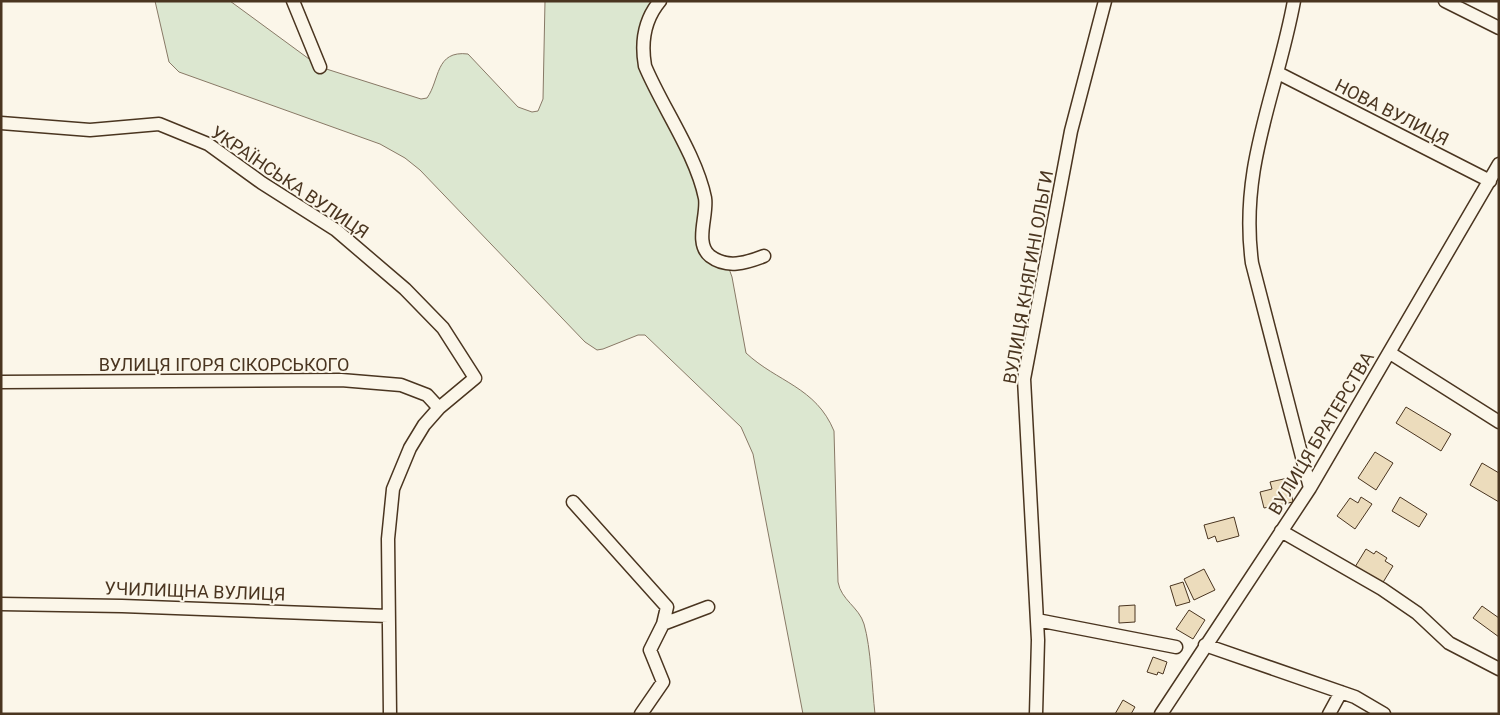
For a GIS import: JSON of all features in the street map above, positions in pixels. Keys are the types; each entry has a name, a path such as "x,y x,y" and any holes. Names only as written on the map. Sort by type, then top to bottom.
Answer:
{"street":[{"path":"293,1 320,67"},
{"path":"660,1 649,18 645,31 643,52 645,66 699,176 705,199 702,236 704,249 710,256 727,263 736,264 764,256"},
{"name":"ВУЛИЦЯ КНЯГИНІ ОЛЬГИ","path":"1036,714 1039,665 1024,379 1071,131 1105,1"},
{"path":"1294,1 1286,46 1255,156 1249,199 1248,232 1252,263 1310,488"},
{"path":"1445,1 1499,28"},
{"name":"НОВА ВУЛИЦЯ","path":"1278,74 1490,181"},
{"name":"УКРАЇНСЬКА ВУЛИЦЯ","path":"1,123 90,130 159,124 208,144 262,183 336,230 406,289 443,328 475,378 439,408"},
{"name":"ВУЛИЦЯ БРАТЕРСТВА","path":"1161,714 1310,488 1499,164"},
{"path":"1390,353 1499,422"},
{"name":"ВУЛИЦЯ ІГОРЯ СІКОРСЬКОГО","path":"1,382 340,380 401,386 427,395 439,408"},
{"path":"390,714 388,538 393,490 410,448 424,425 439,408"},
{"path":"573,502 668,607 663,624 650,650 663,682 641,714"},
{"path":"1281,532 1382,589 1417,613 1449,643 1499,669"},
{"name":"УЧИЛИЩНА ВУЛИЦЯ","path":"1,604 122,606 388,616"},
{"path":"663,624 708,607"},
{"path":"1037,620 1176,647"},
{"path":"1205,645 1342,692 1384,714"},
{"path":"1330,714 1342,692"}],"green space":[{"path":"155,1 230,1 320,67 421,99 427,98 444,61 457,54 468,54 518,107 532,112 538,111 543,99 545,1 660,1 643,52 699,176 703,243 727,263 732,277 746,353 758,363 795,386 817,404 834,431 838,582 843,594 862,618 864,624 870,656 875,714 803,714 753,454 741,427 645,335 638,335 597,350 585,342 420,170 405,158 380,144 179,72 169,62"}],"building":[{"path":"1406,407 1451,434 1441,451 1396,423"},
{"path":"1375,452 1393,463 1376,490 1358,478"},
{"path":"1482,463 1499,473 1499,502 1470,485"},
{"path":"1288,478 1293,502 1264,508 1260,492 1272,489 1270,482"},
{"path":"1361,497 1372,504 1355,529 1337,516 1350,498 1358,503"},
{"path":"1400,497 1427,514 1419,527 1392,511"},
{"path":"1234,517 1239,536 1217,542 1215,536 1208,539 1204,525"},
{"path":"1366,549 1374,554 1376,551 1387,558 1385,561 1393,566 1382,584 1355,567"},
{"path":"1204,569 1215,590 1194,600 1184,579"},
{"path":"1183,582 1190,602 1176,606 1170,586"},
{"path":"1135,605 1135,622 1119,623 1119,606"},
{"path":"1482,606 1499,618 1499,637 1473,618"},
{"path":"1189,610 1205,620 1193,639 1176,629"},
{"path":"1153,657 1167,662 1163,674 1158,672 1157,675 1147,672"},
{"path":"1123,700 1135,707 1131,714 1115,714"}]}
